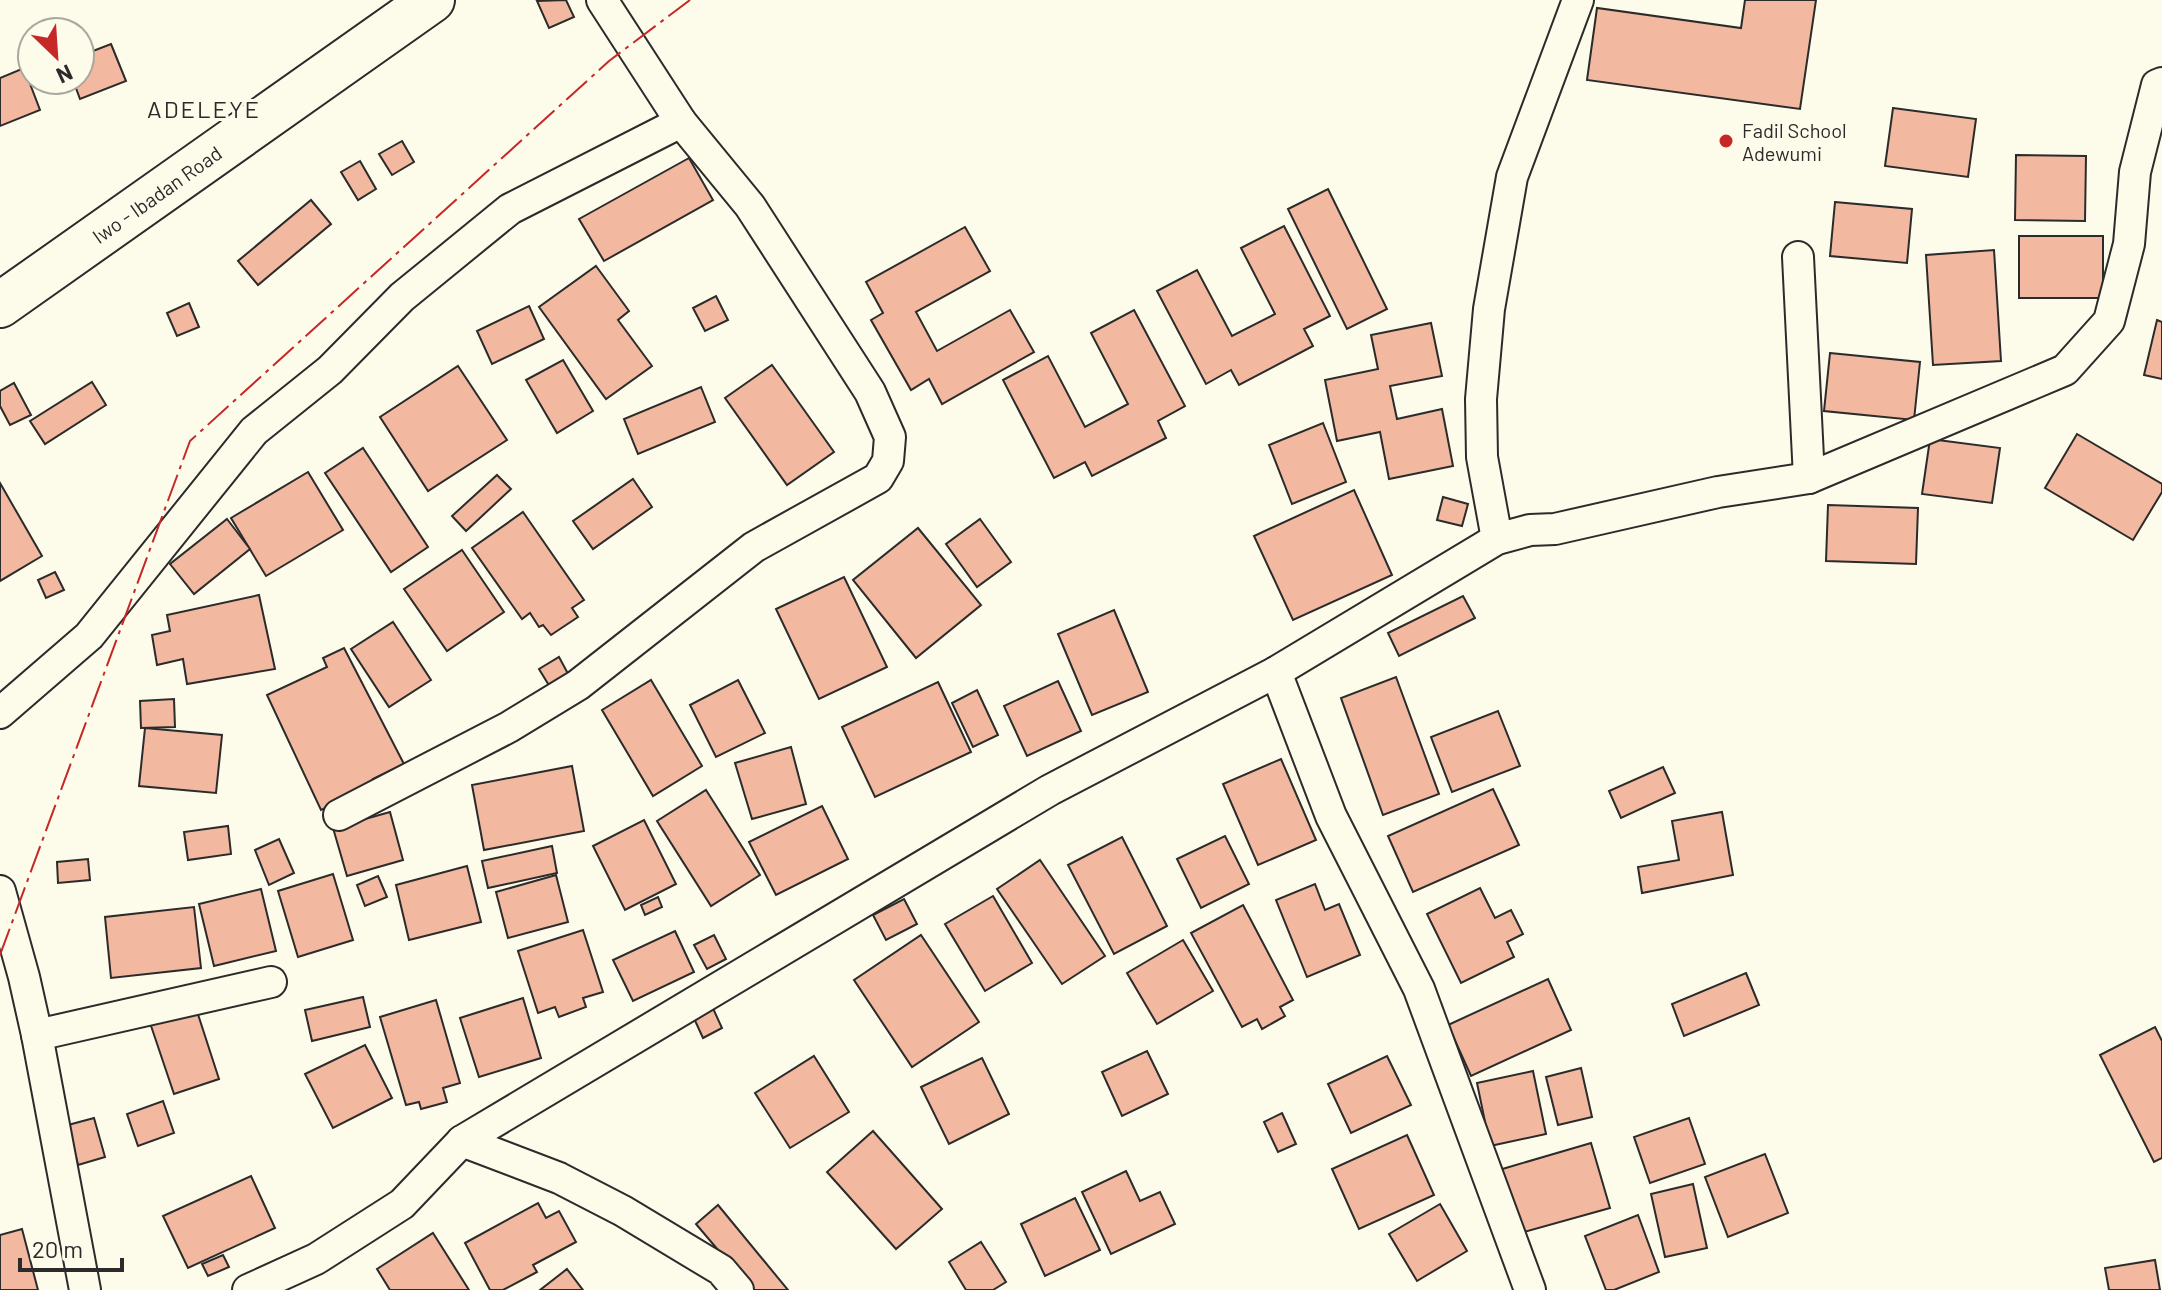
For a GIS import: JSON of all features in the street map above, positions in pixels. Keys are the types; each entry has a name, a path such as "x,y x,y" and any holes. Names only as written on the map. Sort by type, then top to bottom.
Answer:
{"main road":[{"name":"Iwo - Ibadan Road","path":"0,302 431,0"}],"street":[{"path":"339,815 509,727 578,685 754,547 878,478 888,461 890,437 870,392 750,206 681,122 602,0"},
{"path":"1497,539 1482,457 1481,399 1489,309 1512,177 1578,0"},
{"path":"248,1290 316,1259 402,1204 462,1141 1050,790 1276,672 1497,539 1718,492 1809,478 2065,370 2109,321 2129,244 2135,172 2157,85 2162,83"},
{"path":"0,713 89,636 254,431 330,370 402,297 510,209 681,122"},
{"path":"1798,257 1809,478"},
{"path":"1276,672 1331,816 1419,989 1530,1290"},
{"path":"0,891 37,1035 85,1290"},
{"path":"37,1035 271,982"},
{"path":"462,1141 559,1178 623,1211 721,1270 738,1290"}],"building":[{"path":"566,0 574,17 549,28 537,1"},
{"path":"1745,0 1816,0 1800,109 1587,80 1597,8 1741,28"},
{"path":"111,44 126,81 96,93 96,50"},
{"path":"16,71 16,96 35,96 40,110 0,126 0,78"},
{"path":"1893,108 1976,119 1968,177 1885,166"},
{"path":"402,141 414,162 392,175 379,154"},
{"path":"2016,155 2086,156 2085,221 2015,220"},
{"path":"689,158 713,200 604,261 579,219"},
{"path":"360,161 376,189 358,200 341,172"},
{"path":"1328,189 1387,309 1347,329 1288,209"},
{"path":"311,200 331,224 258,285 238,261"},
{"path":"1835,202 1912,209 1907,263 1830,256"},
{"path":"1284,226 1330,316 1304,329 1313,346 1239,385 1231,370 1206,384 1157,291 1197,270 1232,336 1275,314 1241,248"},
{"path":"965,227 990,271 916,312 937,351 1010,310 1034,352 942,404 929,379 911,390 871,320 883,313 866,282"},
{"path":"2019,236 2103,236 2103,298 2019,298"},
{"path":"1994,250 2001,361 1933,365 1926,255"},
{"path":"596,266 629,311 618,320 652,366 606,399 539,307"},
{"path":"716,296 728,320 705,331 693,308"},
{"path":"189,303 199,327 177,336 167,313"},
{"path":"529,306 544,339 492,364 477,331"},
{"path":"1134,310 1185,406 1158,421 1166,438 1092,476 1085,462 1054,478 1003,380 1048,356 1085,427 1128,404 1091,333"},
{"path":"2157,320 2162,322 2162,379 2144,375"},
{"path":"1431,323 1442,376 1390,386 1397,419 1442,409 1453,466 1389,479 1380,432 1337,441 1325,380 1378,369 1371,335"},
{"path":"1830,353 1920,362 1914,420 1824,411"},
{"path":"563,360 593,411 557,433 526,380"},
{"path":"772,365 834,452 787,485 725,398"},
{"path":"458,366 507,440 428,491 380,417"},
{"path":"92,382 106,405 45,444 30,421"},
{"path":"14,383 31,415 10,425 0,406 0,391"},
{"path":"701,387 715,422 638,454 624,419"},
{"path":"1323,423 1346,482 1292,504 1269,445"},
{"path":"2077,434 2162,484 2162,492 2133,540 2045,488"},
{"path":"1930,439 2000,448 1992,503 1922,494"},
{"path":"363,448 428,547 391,572 325,473"},
{"path":"308,472 343,530 266,576 231,518"},
{"path":"497,475 511,489 466,531 452,516"},
{"path":"633,479 652,507 593,549 573,521"},
{"path":"0,483 42,556 0,581"},
{"path":"1354,490 1392,575 1293,620 1254,536"},
{"path":"1443,497 1468,504 1462,526 1437,520"},
{"path":"1828,505 1918,508 1916,564 1826,561"},
{"path":"523,512 584,600 572,608 578,617 551,635 543,625 539,627 530,613 522,619 472,548"},
{"path":"227,519 250,549 194,594 170,564"},
{"path":"980,519 1011,562 977,587 946,544"},
{"path":"918,528 981,605 916,658 853,580"},
{"path":"462,550 504,612 447,651 404,589"},
{"path":"55,572 64,590 46,598 38,580"},
{"path":"844,577 887,667 819,699 776,609"},
{"path":"259,595 275,669 187,684 183,659 157,665 152,635 170,631 167,615"},
{"path":"1463,596 1475,618 1399,656 1388,633"},
{"path":"1114,610 1148,692 1092,715 1058,634"},
{"path":"393,622 431,680 389,707 351,649"},
{"path":"344,648 404,764 373,779 376,785 321,810 267,695 327,667 323,658"},
{"path":"559,657 572,681 553,692 539,669"},
{"path":"1396,677 1439,794 1383,815 1341,698"},
{"path":"651,680 702,766 653,796 602,710"},
{"path":"738,680 765,733 716,757 690,705"},
{"path":"1058,681 1081,731 1027,756 1004,706"},
{"path":"938,682 971,752 875,797 842,727"},
{"path":"977,690 998,735 973,747 952,703"},
{"path":"174,699 175,727 141,728 140,701"},
{"path":"1498,711 1520,766 1452,792 1431,737"},
{"path":"145,728 222,735 216,793 139,786"},
{"path":"791,747 806,804 752,819 735,763"},
{"path":"1281,759 1316,840 1258,865 1223,784"},
{"path":"572,766 584,831 484,850 472,785"},
{"path":"1663,767 1675,793 1621,818 1609,791"},
{"path":"1493,789 1519,845 1413,892 1388,836"},
{"path":"706,790 760,875 711,906 657,821"},
{"path":"822,806 848,859 776,895 749,842"},
{"path":"390,812 403,860 347,876 333,828"},
{"path":"1722,812 1733,875 1642,893 1638,867 1679,860 1672,821"},
{"path":"644,820 676,884 625,910 593,846"},
{"path":"228,826 231,854 188,860 184,832"},
{"path":"1225,836 1249,884 1201,908 1177,859"},
{"path":"1122,837 1167,926 1114,954 1068,865"},
{"path":"279,839 294,873 269,885 255,850"},
{"path":"552,846 557,873 488,888 482,861"},
{"path":"88,859 90,880 58,883 57,862"},
{"path":"1040,860 1105,956 1062,984 997,889"},
{"path":"467,866 481,922 409,940 396,885"},
{"path":"333,874 353,940 298,957 278,891"},
{"path":"556,875 568,922 508,938 496,892"},
{"path":"378,876 387,897 365,906 357,885"},
{"path":"1315,884 1325,910 1339,904 1360,955 1307,977 1276,900"},
{"path":"1480,888 1495,918 1511,910 1523,934 1507,942 1514,957 1461,983 1427,914"},
{"path":"261,889 276,951 214,966 199,904"},
{"path":"993,896 1032,963 985,991 945,924"},
{"path":"658,897 662,907 645,915 641,905"},
{"path":"904,899 917,924 886,940 873,915"},
{"path":"1243,905 1293,1000 1280,1007 1285,1016 1262,1029 1257,1019 1242,1027 1191,933"},
{"path":"194,907 201,968 111,978 105,917"},
{"path":"583,930 603,992 583,998 586,1007 559,1017 555,1007 538,1013 518,951"},
{"path":"675,931 694,972 633,1001 613,960"},
{"path":"714,935 726,959 707,969 694,945"},
{"path":"921,935 979,1022 912,1067 854,980"},
{"path":"1183,940 1213,991 1157,1024 1127,973"},
{"path":"1746,973 1759,1005 1684,1036 1672,1004"},
{"path":"1548,979 1571,1030 1471,1076 1448,1025"},
{"path":"363,997 370,1027 312,1041 305,1010"},
{"path":"523,998 541,1058 479,1077 460,1018"},
{"path":"436,1000 460,1083 443,1088 447,1102 421,1109 419,1102 406,1105 380,1017"},
{"path":"194,1002 219,1079 174,1094 148,1017"},
{"path":"711,1004 722,1028 703,1038 692,1014"},
{"path":"2155,1027 2162,1041 2162,1158 2154,1162 2100,1055"},
{"path":"365,1045 392,1098 333,1128 305,1074"},
{"path":"1147,1051 1168,1094 1122,1116 1102,1072"},
{"path":"814,1056 849,1112 790,1148 755,1093"},
{"path":"1387,1056 1411,1105 1351,1133 1328,1084"},
{"path":"982,1058 1009,1114 949,1144 921,1087"},
{"path":"1581,1068 1592,1117 1558,1125 1546,1077"},
{"path":"1533,1071 1546,1134 1490,1146 1477,1083"},
{"path":"163,1101 174,1133 138,1146 127,1114"},
{"path":"1282,1113 1296,1144 1278,1152 1264,1122"},
{"path":"94,1118 105,1157 78,1165 68,1125"},
{"path":"1689,1118 1705,1164 1650,1183 1634,1137"},
{"path":"873,1131 942,1209 896,1249 827,1172"},
{"path":"1407,1135 1434,1195 1359,1229 1332,1169"},
{"path":"1591,1143 1610,1208 1517,1234 1499,1170"},
{"path":"1765,1154 1788,1213 1728,1237 1705,1177"},
{"path":"1126,1171 1140,1201 1160,1192 1175,1224 1111,1254 1082,1192"},
{"path":"251,1176 275,1228 188,1268 163,1216"},
{"path":"1693,1184 1707,1248 1665,1257 1651,1194"},
{"path":"1075,1198 1100,1250 1045,1276 1021,1224"},
{"path":"538,1203 546,1218 559,1211 576,1242 533,1265 537,1272 503,1290 490,1290 465,1243"},
{"path":"1440,1204 1467,1251 1417,1281 1389,1234"},
{"path":"718,1205 788,1290 752,1290 696,1224"},
{"path":"1638,1215 1659,1272 1614,1290 1606,1290 1585,1236"},
{"path":"22,1229 38,1290 0,1290 0,1235"},
{"path":"433,1233 469,1290 390,1290 377,1269"},
{"path":"981,1242 1006,1282 993,1290 966,1290 949,1262"},
{"path":"223,1255 229,1267 208,1276 202,1264"},
{"path":"2155,1260 2160,1290 2109,1290 2105,1268"},
{"path":"567,1269 583,1290 540,1290"}],"power":[{"path":"0,955 190,441 609,61 690,0"}],"place":[{"name":"Fadil School Adewumi","path":"1726,141"}],"district":[{"name":"ADELEYE","path":"204,108"}]}
